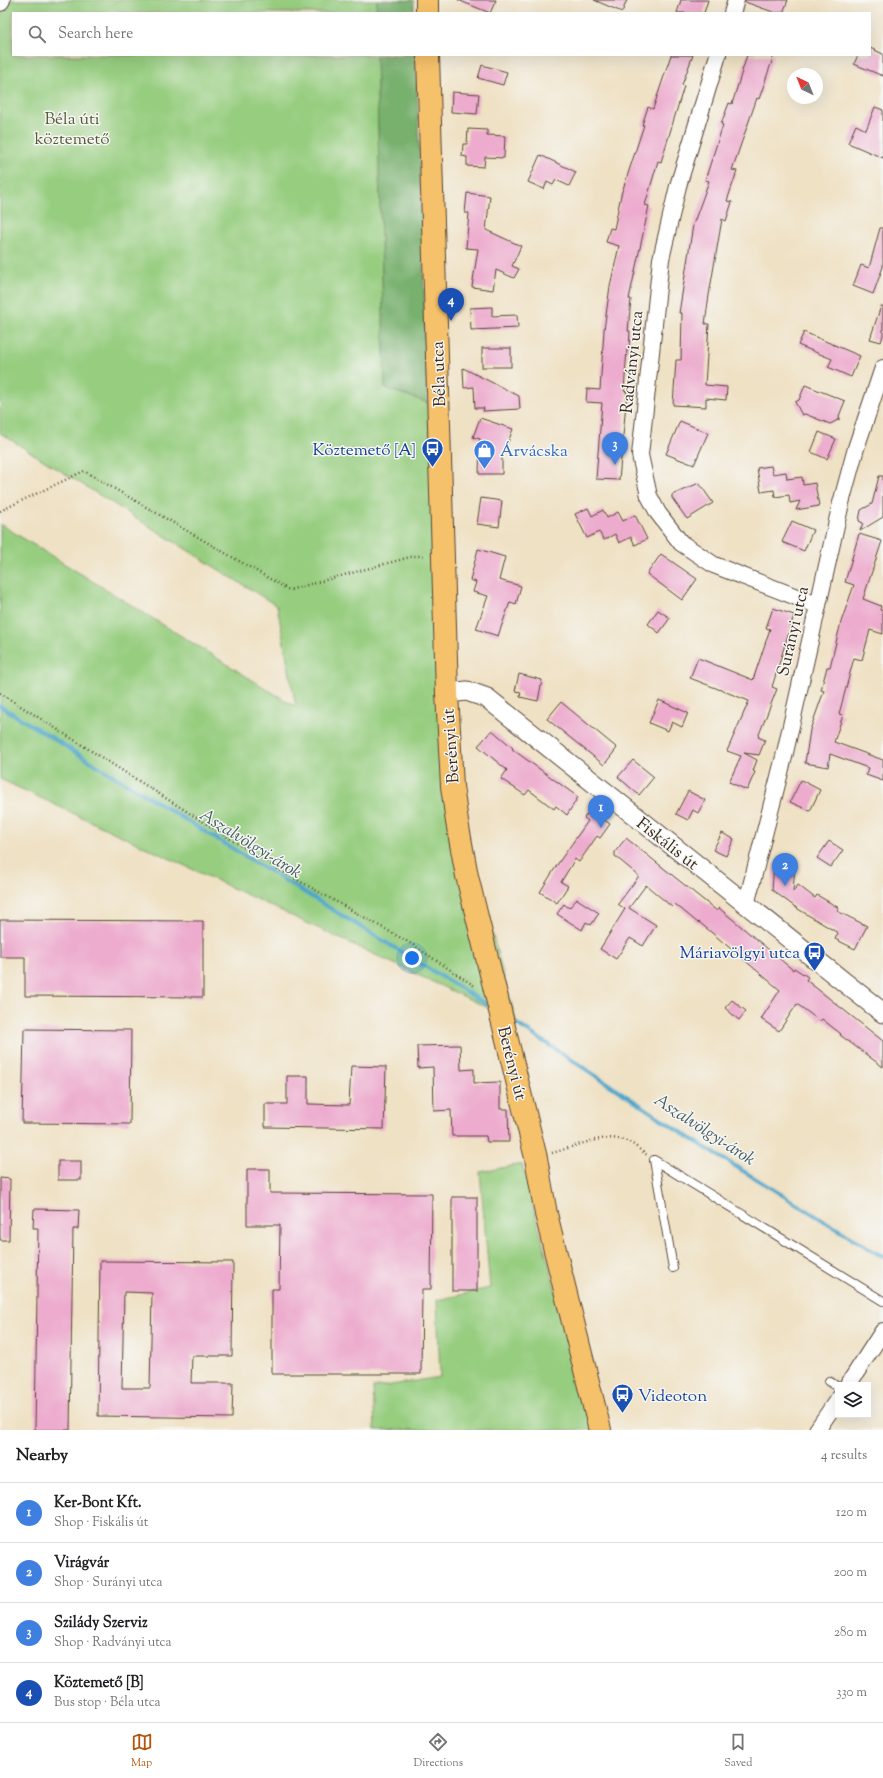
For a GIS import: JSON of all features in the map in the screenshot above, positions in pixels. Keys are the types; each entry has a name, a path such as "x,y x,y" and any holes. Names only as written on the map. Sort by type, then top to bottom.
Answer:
{"main road":[{"path":"427,0 427,12"},
{"name":"Béla utca","path":"428,56 447,692"},
{"name":"Berényi út","path":"447,692 449,747 457,822 474,906 536,1158 546,1214 600,1430"}],"street":[{"path":"732,12 736,0"},
{"name":"Radványi utca","path":"718,56 678,186 661,259 640,455 649,496 658,513 681,543 714,565 817,605"},
{"name":"Surányi utca","path":"746,905 784,757 817,605 854,455 883,368"},
{"name":"Fiskális út","path":"447,692 467,691 486,698 883,1013"},
{"path":"850,1382 883,1331"},
{"path":"816,1430 835,1403"}],"lane":[{"path":"654,1160 673,1268"},
{"path":"654,1160 883,1301"},
{"path":"829,1381 835,1385"}],"path":[{"path":"0,511 84,471 289,590 414,556"},
{"path":"0,693 276,868 410,943 497,1000"},
{"path":"536,1158 599,1139 614,1138 629,1142 654,1160"}],"green space":[{"name":"Béla úti köztemető","path":"0,0 377,0 376,12 12,12 12,56 376,56 385,388 428,403 453,789 516,1021 0,779 0,524 296,707 277,606 0,433"},
{"path":"377,0 414,0 414,12 376,12"},
{"path":"376,56 416,56 428,403 385,388"},
{"path":"522,1164 593,1430 375,1430 373,1388 440,1377 437,1300 490,1288 480,1172"}],"building":[{"path":"458,0 496,0 490,12"},
{"path":"594,0 627,0 622,12"},
{"path":"681,0 708,0 704,12 677,12"},
{"path":"745,0 788,0 783,12 773,12 745,2"},
{"path":"871,48 883,54 883,76 854,64 858,56 871,56"},
{"path":"671,56 693,56 682,85 684,86 661,162 658,161 645,205 649,206 629,299 631,299 628,331 630,331 624,391 627,392 619,480 596,479 602,403 586,402 587,389 600,390 604,330 610,286 619,246 606,242 610,228 614,229 621,195 644,125 642,125 648,107 653,109"},
{"path":"747,56 774,56 759,99 757,98 732,170 737,171 727,201 732,202 726,221 722,219 709,295 705,324 709,324 705,385 727,387 726,400 706,398 706,407 673,405 676,360 681,360 682,313 679,313 693,225 709,181 705,180 723,125 721,124 729,103 732,104"},
{"path":"482,65 507,72 503,85 478,78"},
{"path":"452,92 479,94 477,114 451,112"},
{"path":"875,107 883,110 883,158 848,143 856,125 866,130"},
{"path":"468,129 487,130 487,135 505,136 504,158 485,157 484,167 467,166 467,157 462,156 463,144 467,144"},
{"path":"540,155 576,172 569,186 556,180 553,185 547,182 544,189 528,182"},
{"path":"467,193 490,196 486,230 521,246 512,266 519,269 514,278 496,270 493,290 472,287 478,249 466,248 469,213 465,213"},
{"path":"880,228 883,228 883,267 873,294 853,286 861,265 869,268"},
{"path":"881,306 883,306 883,335 881,342 870,339"},
{"path":"492,307 492,316 517,315 518,328 471,330 470,308"},
{"path":"804,332 860,356 851,377 828,367 832,359 798,345"},
{"path":"482,348 511,348 511,367 482,367"},
{"path":"463,368 519,396 520,409 483,411 484,408 475,408 474,387 464,388"},
{"path":"805,385 845,401 839,416 840,419 830,424 805,414 802,415 795,402 799,400"},
{"path":"480,418 513,429 502,458 502,474 479,474 480,439 473,437"},
{"path":"680,421 708,433 694,465 666,454"},
{"path":"819,432 836,439 827,459 811,452"},
{"path":"771,466 773,474 786,472 787,479 802,477 803,485 815,483 819,506 796,510 800,501 790,503 789,495 775,497 774,490 761,492 757,468"},
{"path":"879,476 883,476 883,517 860,531 863,523 859,521 861,510 872,504"},
{"path":"699,483 713,503 687,519 672,498 672,495"},
{"path":"481,498 502,501 499,527 477,524"},
{"path":"588,508 592,516 603,510 607,518 618,512 623,521 635,515 647,539 635,545 631,537 619,543 615,534 604,540 599,532 587,538 575,514"},
{"path":"792,521 813,530 804,551 782,542"},
{"path":"859,534 882,541 863,599 881,606 880,610 883,611 883,634 870,630 862,660 854,658 839,714 843,715 834,742 883,760 883,781 866,775 868,768 830,754 828,767 805,763 810,730 824,691 821,690 827,667 830,667 841,622 854,585 845,582"},
{"path":"478,549 505,557 499,580 521,586 516,604 510,602 498,636 476,629 488,596 473,592 476,582 470,580"},
{"path":"661,554 697,579 682,600 647,574"},
{"path":"773,608 794,615 772,687 777,689 758,737 765,740 759,755 744,753 757,760 753,771 755,772 747,790 729,782 741,756 727,751 749,701 690,678 698,658 753,680 770,629 766,628"},
{"path":"658,610 670,618 659,633 648,624"},
{"path":"519,674 542,680 538,701 520,697 521,692 515,691"},
{"path":"659,700 688,713 682,727 672,722 668,731 649,723"},
{"path":"561,702 617,748 604,765 547,719"},
{"path":"492,730 513,748 512,749 578,797 567,815 556,806 554,809 529,790 525,795 501,779 507,770 478,746"},
{"path":"633,760 654,777 639,795 618,777"},
{"path":"801,780 820,790 810,811 790,802"},
{"path":"688,791 705,800 698,813 693,810 688,820 676,814"},
{"path":"590,810 610,824 600,838 597,836 579,862 575,859 561,882 568,886 557,903 540,892 588,821 584,818"},
{"path":"722,833 734,839 726,856 713,850"},
{"path":"626,838 717,911 719,908 793,970 794,968 808,977 806,980 883,1041 883,1067 840,1035 841,1034 822,1019 820,1021 797,1004 779,1031 761,1019 780,990 699,922 698,923 675,904 672,907 646,885 629,908 656,925 643,946 630,938 616,959 600,949 625,909 618,904 639,876 615,856 615,852"},
{"path":"829,841 843,850 831,867 817,858"},
{"path":"774,864 795,865 793,892 798,885 815,898 817,895 839,908 837,911 867,926 855,949 835,939 838,933 798,909 772,890"},
{"path":"577,899 599,913 591,925 586,922 582,930 557,914 564,904 569,908"},
{"path":"0,920 203,921 203,997 25,996 25,957 0,957"},
{"path":"732,1000 746,1011 739,1020 725,1008"},
{"path":"24,1029 131,1030 130,1124 22,1123"},
{"path":"460,1045 461,1070 474,1069 474,1083 500,1082 500,1109 508,1109 509,1142 487,1142 486,1136 452,1136 451,1110 434,1111 433,1067 418,1068 417,1046"},
{"path":"351,1066 386,1067 384,1129 265,1127 265,1104 287,1104 287,1076 308,1076 308,1104 349,1105"},
{"path":"58,1161 81,1161 81,1180 58,1180"},
{"path":"247,1169 270,1169 270,1193 432,1194 431,1289 422,1289 421,1374 272,1374 272,1289 279,1289 280,1225 247,1225"},
{"path":"0,1178 10,1179 9,1240 0,1240"},
{"path":"452,1197 477,1197 477,1291 452,1291"},
{"path":"34,1209 79,1210 78,1229 73,1229 70,1430 35,1430 38,1228 33,1228"},
{"path":"100,1261 233,1262 232,1356 192,1356 191,1383 233,1383 232,1418 98,1416","holes":["124,1292 152,1293 150,1388 122,1388"]}],"waterway":[{"name":"Aszalvölgyi-árok","path":"0,706 488,1005"},
{"name":"Aszalvölgyi-árok","path":"514,1022 701,1145 883,1257"}],"place":[{"name":"Köztemető [B]","path":"451,321"},
{"name":"Szilády Szerviz","path":"615,465"},
{"name":"Köztemető [A]","path":"432,468"},
{"name":"Árvácska","path":"485,470"},
{"name":"Ker-Bont Kft.","path":"601,828"},
{"name":"Virágvár","path":"785,886"},
{"name":"Máriavölgyi utca","path":"815,972"},
{"name":"Videoton","path":"623,1414"}]}
